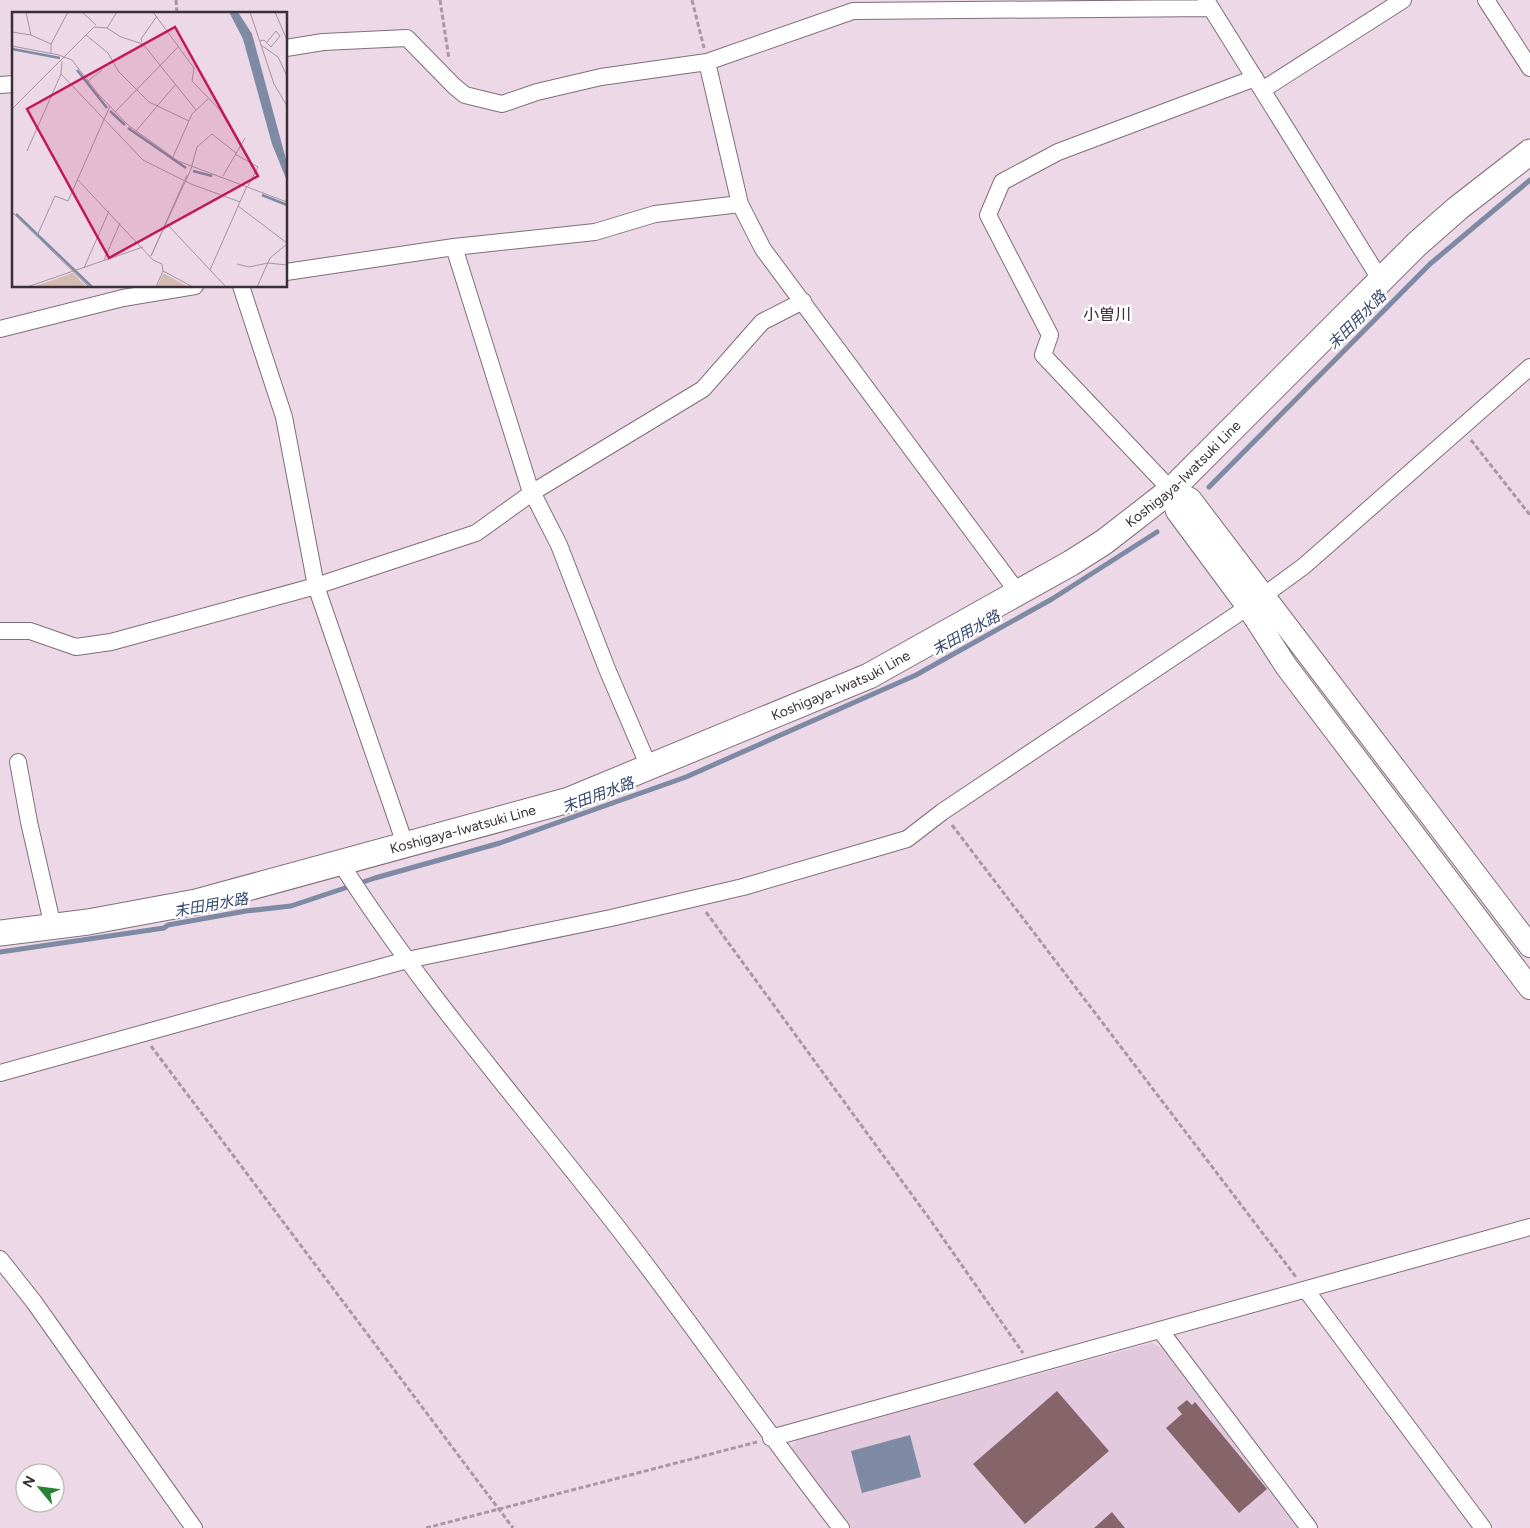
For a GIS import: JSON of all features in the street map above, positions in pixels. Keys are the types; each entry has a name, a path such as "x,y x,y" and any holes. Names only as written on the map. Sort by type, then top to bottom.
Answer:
{"main road":[{"name":"Koshigaya-Iwatsuki Line","path":"0,933 53,927 350,878 405,844 516,816 569,800 868,676 1019,594 1104,542 1171,490 1380,279 1458,208 1530,152"}],"street":[{"path":"1404,0 1258,84 1058,152 1002,182 988,216 1050,335 1044,355 1171,490 1177,511 1257,601 1521,921 1530,946"},
{"path":"1486,0 1530,68"},
{"path":"288,48 322,42 407,38 465,95 502,104 537,92 601,77 707,62 853,11 1208,4 1380,279"},
{"path":"707,62 740,204 762,249 803,301 1019,594"},
{"path":"288,272 454,247 595,232 655,214 740,204"},
{"path":"454,247 533,492 559,545 607,670 649,767"},
{"path":"0,329 123,298 183,288"},
{"path":"242,288 284,417 316,586 405,844"},
{"path":"0,631 30,630 76,647 111,642 316,586 476,533 533,492 703,389 762,322 803,301"},
{"path":"0,1073 407,960 611,918 743,887 907,839 942,812 1257,601 1304,566 1530,367"},
{"path":"1257,601 1286,666 1530,988"},
{"path":"18,762 29,822 53,927"},
{"path":"350,878 407,960 613,1221 771,1438 841,1528"},
{"path":"1487,930 1521,921"},
{"path":"771,1438 1530,1227"},
{"path":"0,1259 40,1309 194,1528"},
{"path":"1306,1290 1483,1528"},
{"path":"1160,1330 1310,1528"}],"path":[{"path":"440,0 454,86"},
{"path":"692,0 707,62"},
{"path":"1462,427 1530,514"},
{"path":"942,812 1306,1290"},
{"path":"696,898 926,1213 1032,1366"},
{"path":"141,1034 513,1528"},
{"path":"426,1528 771,1438"}],"shaded area":[{"path":"1152,1343 1163,1349 1301,1528 851,1528 791,1449 798,1439"}],"water":[{"path":"910,1435 921,1477 862,1493 851,1451"}],"building":[{"path":"1057,1391 1109,1451 1025,1524 973,1464"},
{"path":"1187,1400 1192,1405 1195,1402 1267,1489 1239,1513 1166,1428 1182,1414 1177,1408"},
{"path":"1112,1512 1125,1528 1094,1528"}],"waterway":[{"name":"末田用水路","path":"1209,487 1430,264 1530,180"},
{"name":"末田用水路","path":"0,952 164,928 168,925 246,911 291,906 375,878 500,843 686,777 916,675 1052,599 1157,532"}],"district":[{"name":"小曽川","path":"1107,314"}]}
